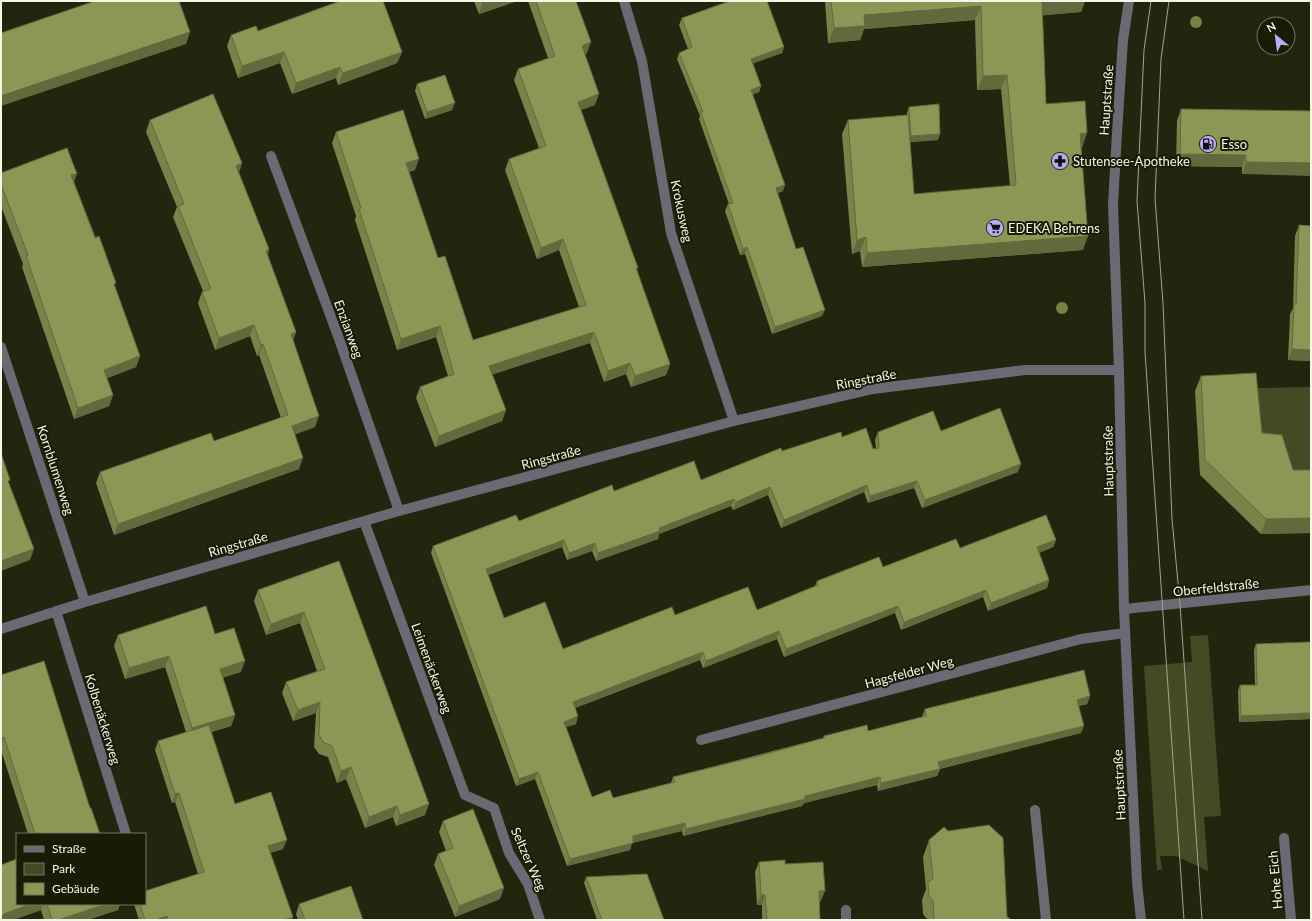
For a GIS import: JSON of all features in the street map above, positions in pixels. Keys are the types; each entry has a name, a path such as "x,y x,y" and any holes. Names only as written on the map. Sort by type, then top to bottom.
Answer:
{"street":[{"name":"Krokusweg","path":"624,1 642,61 671,233 734,421"},
{"name":"Hauptstraße","path":"1129,1 1123,40 1114,205 1124,609 1137,882 1141,920"},
{"name":"Enzianweg","path":"271,156 338,336 399,511"},
{"name":"Kornblumenweg","path":"1,347 85,602"},
{"name":"Ringstraße","path":"1,629 85,602 399,511 734,421 873,389 1025,370 1119,370"},
{"name":"Leimenäckerweg","path":"364,521 465,795 494,808"},
{"name":"Oberfeldstraße","path":"1124,609 1311,590"},
{"name":"Kolbenäckerweg","path":"56,611 126,833"},
{"name":"Hagsfelder Weg","path":"701,740 1081,639 1125,633"},
{"name":"Seltzer Weg","path":"494,808 509,853 528,884 540,920"},
{"path":"1035,810 1046,920"},
{"name":"Hohe Eich","path":"1284,838 1292,920"},
{"path":"846,910 846,920"}],"green space":[{"path":"1311,387 1311,474 1284,474 1256,449 1251,388"},
{"path":"1208,635 1221,816 1204,817 1208,871 1176,856 1160,856 1162,870 1157,870 1144,666 1192,662 1190,636"}],"building":[{"path":"95,1 179,1 190,32 1,96 1,33"},
{"path":"340,1 383,1 402,52 343,73 340,67 296,83 284,52 242,66 231,35 256,26 258,31"},
{"path":"536,1 576,1 591,42 582,46 599,94 578,102 638,268 636,268 670,364 635,376 630,363 608,371 594,332 489,366 506,410 439,436 420,387 454,374 440,326 401,339 336,132 403,110 419,159 406,163 438,258 445,256 473,340 586,305 563,239 541,248 509,159 546,146 518,69 555,56"},
{"path":"730,1 767,1 784,47 751,59 761,86 751,90 785,185 776,188 796,249 803,247 825,310 775,327 747,247 743,249 728,204 733,203 701,113 703,112 679,53 692,47 682,18"},
{"path":"831,1 1049,1 1042,2 1046,104 1085,101 1087,133 1080,134 1088,236 867,253 866,237 857,240 848,120 908,115 914,194 1016,185 1007,75 983,76 981,6 864,15 865,26 834,28"},
{"path":"445,75 455,103 427,112 417,84"},
{"path":"213,94 242,163 236,166 269,249 266,251 296,332 291,334 319,416 292,426 303,458 118,524 100,472 211,433 214,441 288,415 263,344 261,345 254,325 219,338 202,292 211,289 178,206 184,204 150,120"},
{"path":"939,104 940,134 911,136 909,107"},
{"path":"1181,109 1311,111 1311,163 1246,162 1246,155 1180,154"},
{"path":"67,148 77,174 71,175 95,238 99,236 116,283 114,284 140,356 104,370 113,395 78,408 26,256 28,255 1,184 1,173"},
{"path":"1299,225 1311,226 1311,350 1292,349 1294,304 1296,304"},
{"path":"1256,373 1262,433 1282,435 1293,470 1311,470 1311,518 1266,519 1205,460 1201,376"},
{"path":"1000,408 1021,464 925,500 917,481 870,496 867,485 784,520 770,487 736,502 734,499 659,528 660,531 598,553 595,543 569,553 564,540 486,569 504,618 545,602 563,649 672,607 675,615 748,587 757,610 818,585 817,581 879,557 883,567 956,539 960,548 1046,515 1056,540 1037,547 1049,580 991,603 986,590 904,622 898,606 786,649 779,631 706,661 703,652 573,702 578,716 564,722 592,797 610,790 613,798 675,782 673,777 762,755 824,738 824,736 867,725 868,731 926,716 925,709 1084,670 1090,696 1077,700 1084,726 938,762 940,769 881,783 880,777 805,796 805,799 686,829 685,823 633,836 633,843 570,859 538,772 519,779 433,546 516,515 519,521 612,485 614,491 694,461 701,480 781,448 782,451 841,432 842,437 866,428 873,449 879,448 878,432 933,411 941,431"},
{"path":"1,453 10,480 8,481 34,549 1,561"},
{"path":"339,561 429,804 400,815 397,806 369,817 351,767 341,771 332,746 323,742 319,735 320,702 298,710 286,682 325,669 304,612 271,624 258,590"},
{"path":"206,606 215,634 234,628 245,661 220,669 235,715 192,728 169,656 129,668 118,635"},
{"path":"1311,642 1311,713 1241,716 1240,685 1257,685 1256,644"},
{"path":"44,661 90,808 100,833 35,833 4,737 1,738 1,675"},
{"path":"209,725 235,804 271,792 287,840 268,846 293,917 284,920 168,920 167,916 155,920 145,920 140,905 146,905 146,891 204,872 179,793 175,794 158,741"},
{"path":"473,809 504,888 459,906 438,854 453,848 443,821"},
{"path":"989,825 1003,838 1007,917 1012,920 934,920 933,901 929,896 928,882 933,879 929,840 944,827 948,831"},
{"path":"16,859 16,905 28,905 1,915 1,865"},
{"path":"785,860 785,864 823,862 825,891 819,891 820,920 767,920 765,895 761,895 759,862"},
{"path":"647,874 664,920 602,920 586,877"},
{"path":"351,886 363,920 305,920 299,904"},
{"path":"47,905 103,905 58,920 52,920"}],"tram line":[{"path":"1151,1 1144,50 1137,201 1145,303 1145,352 1184,920"},
{"path":"1169,1 1161,59 1155,198 1163,303 1172,519 1180,604 1202,920"}],"place":[{"name":"Esso","path":"1208,144"},
{"name":"Stutensee-Apotheke","path":"1060,161"},
{"name":"EDEKA Behrens","path":"995,228"}]}
